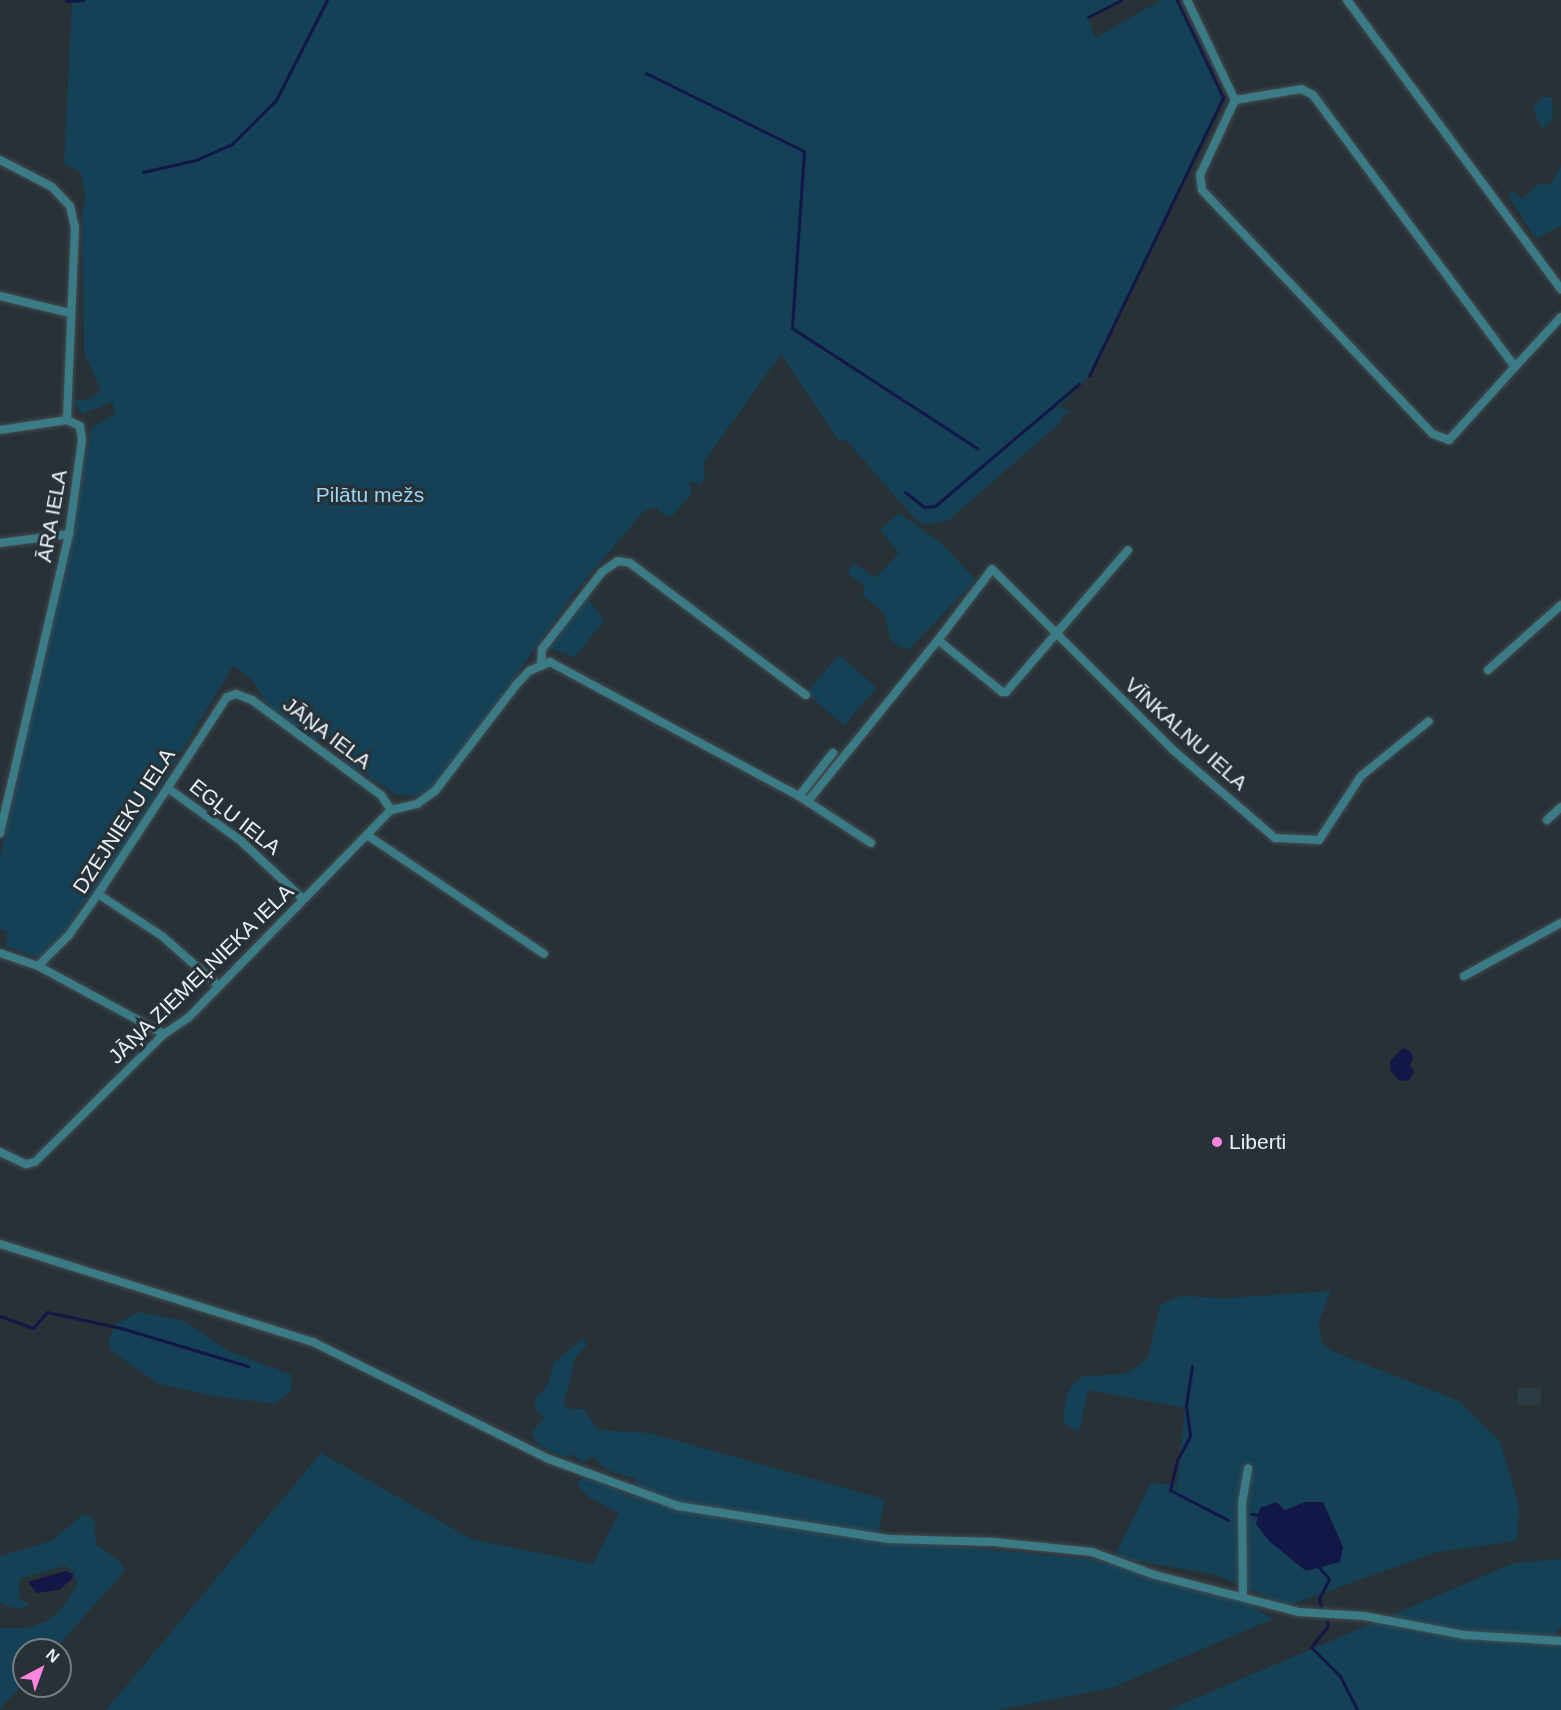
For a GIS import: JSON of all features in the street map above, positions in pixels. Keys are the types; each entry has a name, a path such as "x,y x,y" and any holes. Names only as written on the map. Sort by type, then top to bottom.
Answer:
{"street":[{"path":"1187,0 1235,100"},
{"path":"1347,0 1561,289"},
{"path":"1235,100 1301,89 1313,95 1515,367"},
{"path":"1235,100 1200,176 1202,190 1433,434 1449,440 1461,431 1561,317"},
{"path":"0,159 52,187 70,206 75,227 69,313 67,420 0,430"},
{"path":"0,296 69,313"},
{"name":"ĀRA IELA","path":"0,833 69,534 82,440 80,426 67,420"},
{"path":"0,543 69,534"},
{"path":"808,801 938,640 1002,692 1055,637 1128,550"},
{"path":"541,664 542,649 602,572 618,561 630,563 806,695"},
{"name":"VĪNKALNU IELA","path":"938,640 992,569 1055,637 1173,750 1275,838 1319,840 1361,776 1429,721"},
{"path":"1488,670 1561,605"},
{"path":"391,810 417,804 435,791 516,685 541,664 550,662 808,801 872,843"},
{"name":"JĀŅA IELA","path":"236,694 252,700 314,744 381,795 391,810"},
{"name":"DZEJNIEKU IELA","path":"38,966 69,935 170,789 227,696 236,694"},
{"path":"799,796 833,753"},
{"name":"EGĻU IELA","path":"170,789 241,841 303,899"},
{"path":"1546,820 1561,807"},
{"name":"JĀŅA ZIEMEĻNIEKA IELA","path":"0,1152 26,1164 35,1162 164,1034 189,1017 391,810"},
{"path":"367,835 544,954"},
{"path":"98,894 162,936 219,986"},
{"path":"1464,976 1561,923"},
{"path":"0,953 38,966 164,1034"},
{"path":"0,1244 313,1342 549,1459 678,1506 888,1539 994,1542 1092,1552 1155,1575 1244,1596 1299,1612 1364,1616 1465,1635 1561,1641"},
{"path":"1244,1596 1242,1503 1248,1468"}],"shaded area":[{"path":"1403,1048 1411,1052 1413,1059 1410,1065 1414,1072 1409,1080 1400,1081 1391,1072 1390,1061"},
{"path":"1518,1388 1541,1388 1541,1405 1518,1405"},
{"path":"1276,1502 1285,1510 1305,1502 1323,1502 1343,1547 1340,1562 1306,1571 1269,1541 1256,1524 1260,1508"},
{"path":"66,1571 73,1574 72,1579 59,1590 37,1593 28,1582"}],"green space":[{"name":"Pilātu mežs","path":"72,0 1121,0 1088,17 1095,38 1161,0 1177,0 1223,97 1089,376 1060,407 1074,413 1064,414 1060,423 949,520 924,525 915,519 847,441 838,440 781,354 703,463 705,478 701,484 689,482 692,493 671,517 658,512 659,507 644,511 575,592 447,772 422,797 395,794 365,774 349,768 331,736 312,740 272,713 252,679 233,666 101,885 80,907 66,936 45,956 33,956 5,946 8,932 0,929 0,856 71,537 91,428 115,414 112,402 83,414 72,400 87,400 101,391 84,352 82,215 85,199 81,173 64,164"},
{"path":"1542,97 1552,97 1553,115 1549,124 1541,128 1533,108"},
{"path":"1561,166 1561,226 1536,239 1509,197 1511,190 1522,199 1540,183 1550,185"},
{"path":"899,513 941,543 976,580 908,650 891,641 884,613 863,596 864,585 847,573 853,562 875,578 899,553 880,530"},
{"path":"588,598 604,621 575,657 549,648"},
{"path":"839,655 877,688 844,726 806,693"},
{"path":"1331,1291 1318,1324 1322,1342 1332,1351 1459,1401 1500,1441 1519,1506 1517,1541 1437,1552 1287,1606 1217,1575 1114,1557 1151,1483 1177,1485 1185,1408 1088,1390 1079,1433 1063,1423 1066,1397 1073,1384 1083,1376 1124,1374 1135,1369 1148,1357 1160,1306 1181,1296 1226,1298"},
{"path":"138,1312 184,1321 227,1350 292,1375 291,1390 276,1404 214,1396 159,1384 111,1351 108,1341 116,1324"},
{"path":"583,1338 587,1345 576,1356 564,1404 569,1409 584,1409 598,1430 650,1433 884,1499 878,1539 1090,1559 1238,1597 1273,1619 1111,1688 998,1710 106,1710 321,1453 471,1539 593,1564 619,1513 590,1498 577,1485 585,1474 597,1476 606,1485 633,1498 636,1479 607,1470 594,1457 581,1462 572,1454 566,1458 539,1446 531,1432 545,1418 535,1409 535,1400 547,1386 554,1363"},
{"path":"84,1514 94,1519 96,1545 118,1559 125,1571 65,1638 12,1638 12,1696 0,1709 0,1628 28,1628 46,1621 59,1612 77,1585 74,1572 65,1566 22,1578 18,1585 20,1599 29,1605 21,1609 5,1606 0,1602 0,1556 51,1541"},
{"path":"1561,1559 1561,1627 1547,1644 1561,1646 1561,1710 1168,1710 1514,1563"}],"waterway":[{"path":"66,1 83,0"},
{"path":"143,172 196,160 232,144 276,100 327,0"},
{"path":"1088,17 1121,0"},
{"path":"1089,376 1223,97 1177,0"},
{"path":"646,73 804,151 792,328 977,448"},
{"path":"905,492 924,507 935,506 1079,384"},
{"path":"0,1316 33,1328 47,1312 121,1328 248,1366"},
{"path":"1192,1366 1186,1406 1190,1436 1177,1460 1170,1490 1228,1520"},
{"path":"1251,1514 1260,1515"},
{"path":"1317,1565 1329,1579 1319,1599 1322,1610"},
{"path":"1327,1621 1328,1626 1311,1647 1340,1676 1357,1710"}],"place":[{"name":"Liberti","path":"1217,1142"}]}
